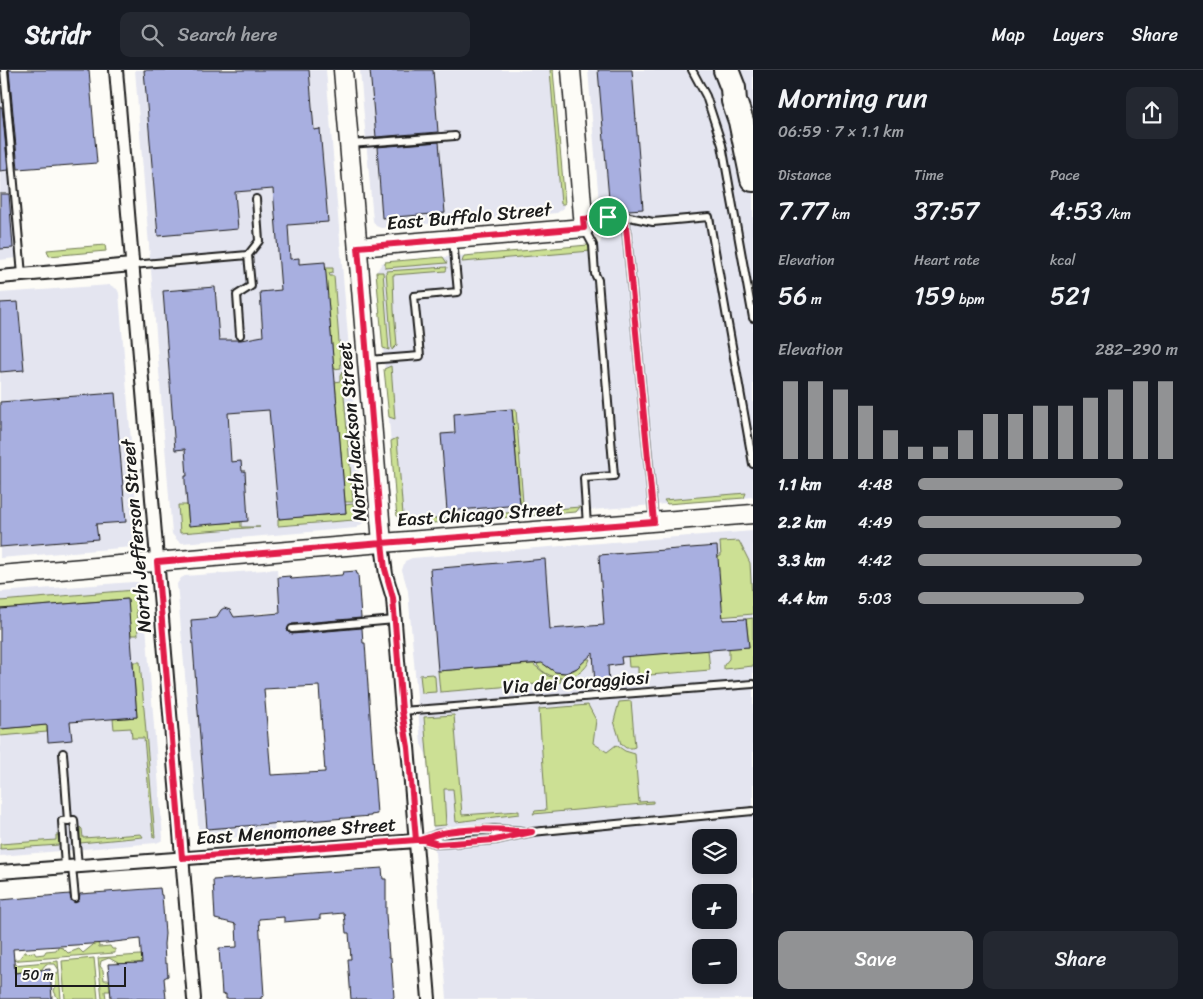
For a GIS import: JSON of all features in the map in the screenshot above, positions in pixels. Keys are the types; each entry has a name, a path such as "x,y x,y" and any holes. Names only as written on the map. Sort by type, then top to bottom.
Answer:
{"highway":[{"path":"710,70 734,101"},
{"path":"726,70 733,88 734,101 741,121 753,179"}],"street":[{"name":"North Jefferson Street","path":"116,70 194,999"},
{"name":"North Jackson Street","path":"343,70 382,543 385,569 393,598 402,711 420,840 429,999"},
{"path":"570,70 584,224"},
{"name":"East Buffalo Street","path":"358,247 452,239 584,224"},
{"path":"0,277 132,265"},
{"name":"East Chicago Street","path":"0,575 753,514"},
{"name":"East Menomonee Street","path":"0,872 420,840"}],"lane":[{"path":"4,70 22,275"},
{"path":"692,70 706,96 722,145 753,318"},
{"path":"349,144 454,136"},
{"path":"240,334 238,295 251,286 248,255 259,241 256,199"},
{"path":"625,216 654,522"},
{"path":"588,528 584,478 614,476 598,280 595,274 593,245 584,224 625,216 653,222 709,217 753,464"},
{"path":"367,360 420,356 414,296 458,292 452,239"},
{"path":"132,265 248,255"},
{"path":"292,629 395,620"},
{"name":"Via dei Coraggiosi","path":"402,711 753,684"},
{"path":"63,753 75,898"},
{"path":"420,840 438,844 495,840 532,832 753,810"},
{"path":"68,821 72,867"},
{"path":"494,829 495,840"},
{"path":"420,840 437,834 494,829 532,832"}],"shaded area":[{"path":"135,70 326,70 363,519 363,523 356,528 182,543 172,534"},
{"path":"360,70 553,70 564,208 557,213 381,228 376,226 373,221"},
{"path":"588,70 753,70 753,497 405,525 398,518 396,507 377,271 382,263 385,262 599,244 602,239"},
{"path":"0,81 16,258 0,260"},
{"path":"110,285 117,289 119,293 139,540 133,547 0,558 0,293"},
{"path":"753,531 753,999 447,999 427,756 421,744 408,591 402,570 405,561 412,558"},
{"path":"277,569 280,612 258,613 275,834 205,840 199,835 177,584 185,576"},
{"path":"138,582 143,588 163,838 156,843 0,856 0,592"}],"green space":[{"path":"550,70 553,70 565,204 561,204"},
{"path":"105,245 106,251 49,256 47,250"},
{"path":"588,245 591,251 462,262 464,256"},
{"path":"443,257 447,263 385,268 385,262"},
{"path":"447,267 446,271 393,275 397,345 392,350 386,271"},
{"path":"325,268 333,268 333,272 329,273 330,276 334,276 341,368 334,369"},
{"path":"376,272 383,272 389,350 383,348"},
{"path":"391,366 395,419 389,417 384,369"},
{"path":"342,372 353,502 345,502 335,382 340,381"},
{"path":"512,409 516,409 523,503 520,503"},
{"path":"397,438 403,515 397,516 391,441"},
{"path":"746,493 744,498 667,504 664,500"},
{"path":"353,504 354,520 278,526 278,519 346,513 345,505"},
{"path":"178,505 187,505 189,525 241,522 241,527 260,527 180,533"},
{"path":"580,507 576,512 407,525 407,521"},
{"path":"739,541 750,563 753,614 719,617 714,557 721,556 720,542"},
{"path":"135,590 138,635 131,635 127,599 0,609 0,601"},
{"path":"753,618 753,666 724,669 724,665 729,659 729,648 749,647 746,619"},
{"path":"708,650 710,670 638,676 638,667 629,667 628,656"},
{"path":"585,659 590,659 581,672 574,676 566,677 550,675 537,665 541,661 552,670 564,673 575,670"},
{"path":"133,662 140,662 155,837 153,837 144,738 132,738 131,728 114,729 113,719 137,717"},
{"path":"533,664 548,676 561,679 561,682 440,692 438,671"},
{"path":"433,674 436,692 422,693 420,675"},
{"path":"631,701 635,747 626,748 621,744 614,721 619,702"},
{"path":"588,705 596,720 593,743 607,752 616,745 625,751 635,754 639,802 653,801 653,803 533,814 535,811 546,810 539,709"},
{"path":"454,715 462,815 519,811 519,814 456,822 453,789 444,789 446,825 433,826 424,717"},
{"path":"47,725 47,732 0,736 0,729"},
{"path":"80,827 83,838 141,834 143,837 80,843"},
{"path":"56,835 58,835 59,845 0,849 0,844 56,840"},
{"path":"98,939 99,947 110,946 112,949 115,949 115,953 7,961 1,960 19,959 25,951 25,953 34,952 36,955 44,954 46,951 56,950 58,947 63,948 68,953 79,949 83,953 93,945 92,941"},
{"path":"154,954 137,964 129,963 118,966 118,963 109,958 101,961 100,966 103,970 104,980 111,980 110,991 105,991 106,999 102,999 98,958"},
{"path":"94,958 98,999 65,999 62,961"},
{"path":"58,961 59,970 55,964 46,964 41,970 14,973 2,966"},
{"path":"59,971 61,999 58,999 54,991 56,984 55,974 58,974"}],"building":[{"path":"9,70 89,70 97,163 18,169"},
{"path":"144,70 309,70 314,130 320,129 328,222 288,225 290,259 299,258 299,264 325,262 346,513 279,519 269,410 228,413 231,462 241,461 242,471 245,471 248,521 189,526 185,481 185,476 187,476 185,449 175,450 163,291 215,287 219,340 241,340 263,336 260,292 281,290 273,189 235,192 238,229 158,236"},
{"path":"370,70 433,70 438,132 376,137"},
{"path":"598,70 632,70 643,209 614,211 613,202 609,199"},
{"path":"0,107 2,107 8,170 0,171"},
{"path":"439,142 445,213 382,218 377,147"},
{"path":"0,194 9,194 13,248 0,249"},
{"path":"18,302 24,370 0,372 0,303"},
{"path":"115,393 126,522 96,524 98,539 0,547 0,402"},
{"path":"512,409 520,505 447,511 441,434 455,433 454,414"},
{"path":"717,546 723,620 746,619 749,647 621,657 622,664 608,666 609,684 595,685 593,653 577,668 566,673 555,672 542,663 438,671 430,569 545,559 550,629 604,625 599,555"},
{"path":"356,571 358,574 361,618 292,624 287,629 292,634 362,628 363,643 365,643 377,814 207,829 191,620 216,618 224,608 230,610 234,617 280,613 278,577 290,576 291,579 342,575 343,572","holes":["319,686 325,772 271,775 264,689"]},
{"path":"128,599 137,717 70,722 72,740 61,741 48,742 47,725 0,729 0,609"},
{"path":"382,868 383,879 386,879 386,914 394,997 392,999 351,999 348,959 351,959 349,933 346,933 344,913 320,915 320,919 284,922 284,917 259,919 264,996 261,999 226,999 226,994 222,995 219,948 237,947 236,924 215,919 213,880"},
{"path":"160,888 165,934 165,963 167,963 168,976 164,978 166,999 111,998 108,964 142,963 140,939 13,949 15,973 50,969 52,999 0,999 0,900 70,894 71,900 75,903 79,900 80,894"}],"route":[{"path":"608,217 583,219 584,228 358,247 382,543 157,562 182,858 424,840 437,834 494,829 532,832 495,840 438,844 424,840 416,840 408,747 402,711 393,598 385,569 382,543 654,522 631,263 625,216 608,217"}]}
